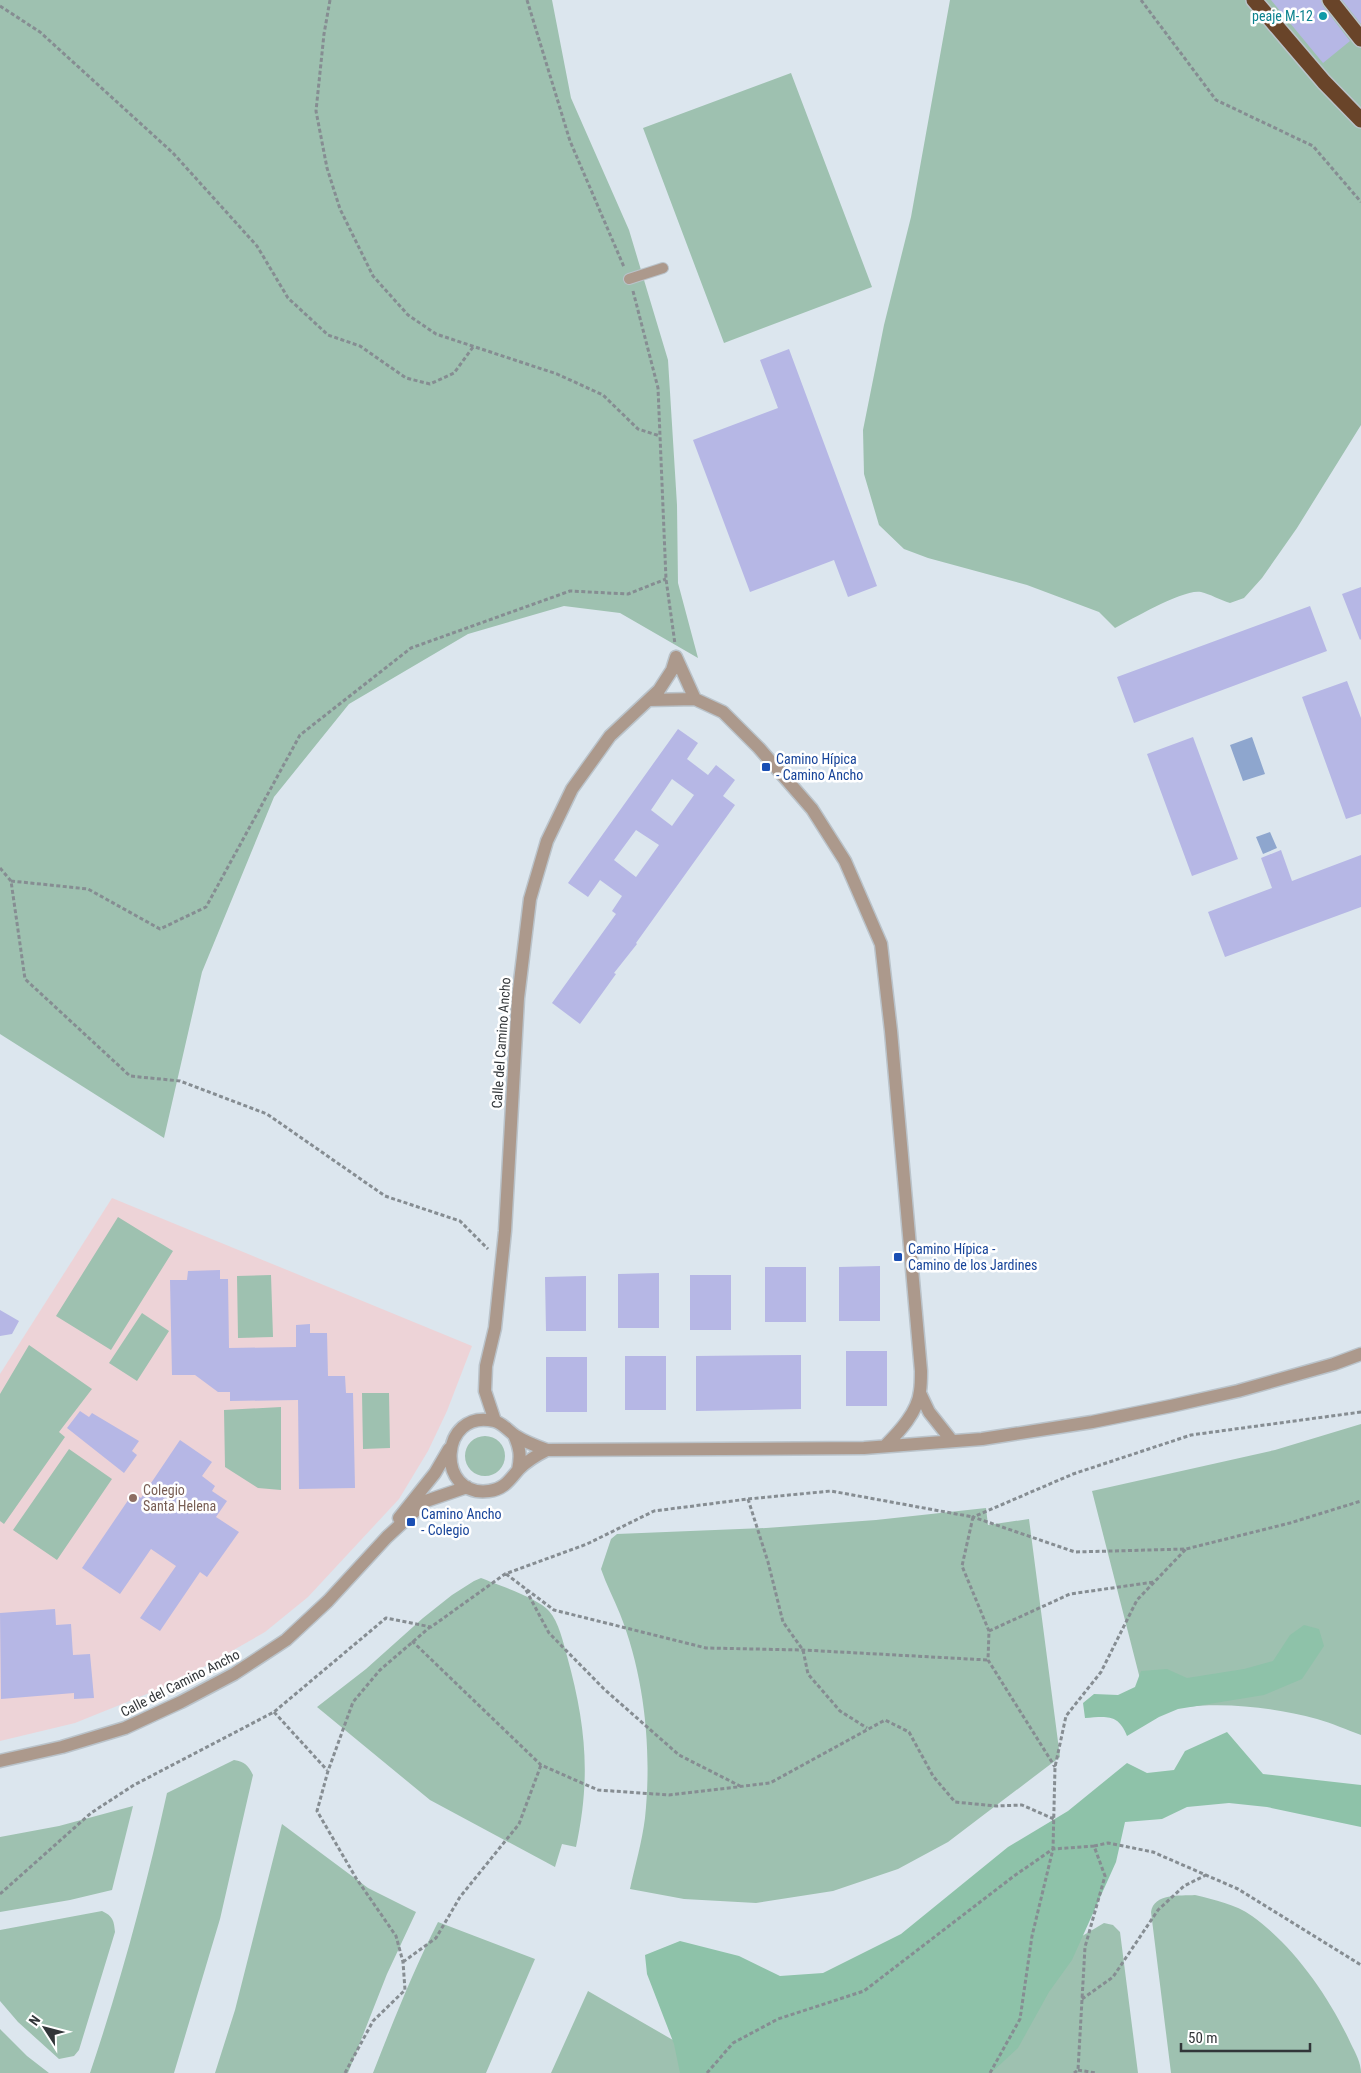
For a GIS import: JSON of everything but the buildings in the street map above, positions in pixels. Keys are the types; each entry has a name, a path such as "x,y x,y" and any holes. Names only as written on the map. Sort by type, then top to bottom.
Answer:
{"highway":[{"path":"1254,0 1324,82 1361,120"},
{"path":"1330,0 1361,39"}],"street":[{"path":"676,657 695,699"},
{"name":"Calle del Camino Ancho","path":"496,1421 485,1391 486,1366 495,1328 518,998 530,900 548,841 572,789 610,736 649,700 663,684 672,670 676,657"},
{"path":"649,700 695,699 723,712 759,748 812,809 845,861 880,944 891,1031 921,1371 920,1393 906,1422 885,1446"},
{"path":"547,1450 531,1458 502,1488 490,1491 478,1491 458,1480 449,1460 450,1448 454,1438 462,1428 478,1421 496,1421 528,1443 547,1450 864,1448 952,1441 1036,1431 1172,1406 1325,1367 1361,1354"},
{"path":"920,1393 929,1412 952,1441"},
{"path":"514,1435 519,1446 521,1458 518,1470"},
{"name":"Calle del Camino Ancho","path":"388,1537 403,1512 435,1473 450,1448"},
{"name":"Calle del Camino Ancho","path":"0,1761 62,1747 125,1728 181,1702 234,1674 286,1640 328,1601 388,1537 426,1501 466,1486"}],"lane":[{"path":"629,279 663,268"}],"path":[{"path":"330,0 324,34 316,111 327,168 340,209 373,276 408,315 436,334 557,374 603,395 638,428 660,436"},
{"path":"527,0 570,141 629,279 658,388 666,579 676,657"},
{"path":"1141,0 1216,100 1313,146 1361,202"},
{"path":"0,6 40,32 173,153 257,246 288,298 328,335 360,346 406,378 430,384 454,373 473,347"},
{"path":"12,881 88,889 160,929 206,907 300,735 411,648 570,591 628,594 666,579"},
{"path":"0,868 12,881 25,979 130,1076 180,1081 267,1114 385,1196 460,1221 501,1262"},
{"path":"973,1517 1073,1474 1191,1435 1361,1412"},
{"path":"346,2073 373,2020 405,1990 402,1962 396,1936 356,1878 317,1811 328,1770 353,1702 380,1670 412,1641 505,1574 587,1544 654,1511 831,1491 973,1517 1075,1552 1186,1549 1290,1523 1361,1501"},
{"path":"748,1499 783,1622 803,1650 808,1674 840,1711 868,1729"},
{"path":"973,1517 962,1566 990,1631 988,1660 1055,1767"},
{"path":"990,2073 1020,2019 1032,1936 1053,1849 1055,1767 1066,1716 1101,1672 1137,1600 1186,1549"},
{"path":"505,1574 554,1610 706,1648 803,1650 988,1660"},
{"path":"990,1631 1070,1594 1154,1582"},
{"path":"526,1589 549,1633 604,1689 678,1755 741,1787"},
{"path":"0,1894 91,1813 134,1784 274,1712 386,1618 431,1627"},
{"path":"412,1641 542,1765 598,1790 669,1795 770,1783 885,1720 909,1732 933,1776 955,1802 996,1806 1022,1804 1054,1819"},
{"path":"274,1712 328,1770"},
{"path":"402,1962 436,1938 460,1897 519,1824 542,1765"},
{"path":"707,2073 733,2043 778,2019 864,1991 1014,1876 1053,1849 1108,1843 1154,1852 1238,1888 1361,1964"},
{"path":"1078,2070 1085,1947 1105,1876 1094,1846"},
{"path":"1081,1999 1113,1977 1158,1910 1184,1886 1206,1875"},
{"path":"1074,2073 1078,2070 1096,2073"}],"shaded area":[{"path":"112,1198 472,1346 447,1411 428,1451 399,1499 308,1597 265,1632 179,1681 75,1723 0,1741 0,1374"}],"green space":[{"path":"0,0 552,0 571,98 629,230 668,360 677,505 678,583 698,658 620,613 564,606 468,634 349,704 274,797 202,972 164,1138 0,1034"},
{"path":"950,0 1361,0 1361,425 1297,528 1262,578 1244,598 1230,603 1201,592 1193,592 1158,605 1115,628 1099,612 1027,585 928,558 904,549 879,525 864,474 863,430 884,325 911,217"},
{"path":"791,73 872,287 724,343 643,128"},
{"path":"118,1217 173,1251 111,1350 56,1316"},
{"path":"271,1275 273,1337 238,1338 237,1276"},
{"path":"142,1313 169,1331 137,1381 109,1363"},
{"path":"29,1345 92,1389 59,1432 65,1437 4,1524 0,1521 0,1394"},
{"path":"362,1393 389,1393 390,1448 363,1449"},
{"path":"281,1407 281,1490 258,1488 225,1467 224,1410"},
{"path":"1361,1424 1361,1735 1317,1719 1255,1707 1191,1706 1149,1714 1092,1491 1275,1450"},
{"path":"485,1436 496,1439 502,1445 505,1456 502,1467 496,1473 485,1476 474,1473 468,1467 465,1456 468,1445 474,1439"},
{"path":"69,1449 112,1479 57,1560 13,1530"},
{"path":"986,1508 988,1525 1029,1519 1060,1757 948,1842 898,1869 833,1891 756,1903 684,1899 630,1889 645,1818 648,1767 647,1741 641,1689 629,1638 601,1569 611,1539 617,1534 766,1528 876,1520"},
{"path":"481,1578 536,1601 549,1611 560,1632 573,1681 582,1728 585,1774 584,1797 576,1847 562,1844 555,1867 430,1800 317,1707 366,1669 452,1595"},
{"path":"1304,1625 1319,1629 1324,1646 1302,1679 1264,1695 1178,1709 1159,1717 1127,1736 1120,1723 1115,1720 1105,1717 1085,1718 1083,1703 1094,1694 1118,1695 1135,1687 1141,1671 1167,1669 1187,1678 1244,1669 1273,1661 1290,1635"},
{"path":"1227,1732 1263,1774 1361,1785 1361,1827 1267,1807 1229,1803 1187,1807 1162,1819 1125,1822 1116,1862 1072,1960 1049,1992 1018,2048 991,2073 680,2073 674,2044 647,1974 645,1955 680,1941 739,1956 780,1976 823,1973 901,1934 1008,1847 1068,1811 1127,1763 1147,1773 1174,1770 1185,1751"},
{"path":"234,1760 246,1764 253,1775 220,1919 174,2073 90,2073 132,1934 167,1793"},
{"path":"133,1806 112,1890 70,1900 0,1912 0,1837 59,1826"},
{"path":"282,1824 368,1888 416,1912 387,1974 348,2073 215,2073 235,2010"},
{"path":"1195,1895 1239,1908 1252,1916 1282,1942 1322,1991 1333,2009 1356,2055 1361,2073 1171,2073 1151,1912 1157,1901 1162,1899"},
{"path":"102,1911 112,1919 115,1932 79,2050 74,2056 59,2059 18,2022 0,2001 0,1930"},
{"path":"438,1922 535,1959 486,2073 373,2073 412,1978"},
{"path":"1104,1923 1113,1925 1120,1932 1138,2073 927,2073 1062,1948"},
{"path":"588,1991 692,2051 726,2073 551,2073"},
{"path":"0,2029 27,2056 49,2073 0,2073"}],"water":[{"path":"1252,737 1265,774 1243,781 1230,745"},
{"path":"1270,832 1277,848 1263,854 1256,837"}],"place":[{"name":"peaje M-12","path":"1323,16"},
{"name":"Camino Hípica - Camino Ancho","path":"766,767"},
{"name":"Camino Hípica - Camino de los Jardines","path":"898,1257"},
{"name":"Colegio Santa Helena","path":"133,1498"},
{"name":"Camino Ancho - Colegio","path":"411,1522"}]}
